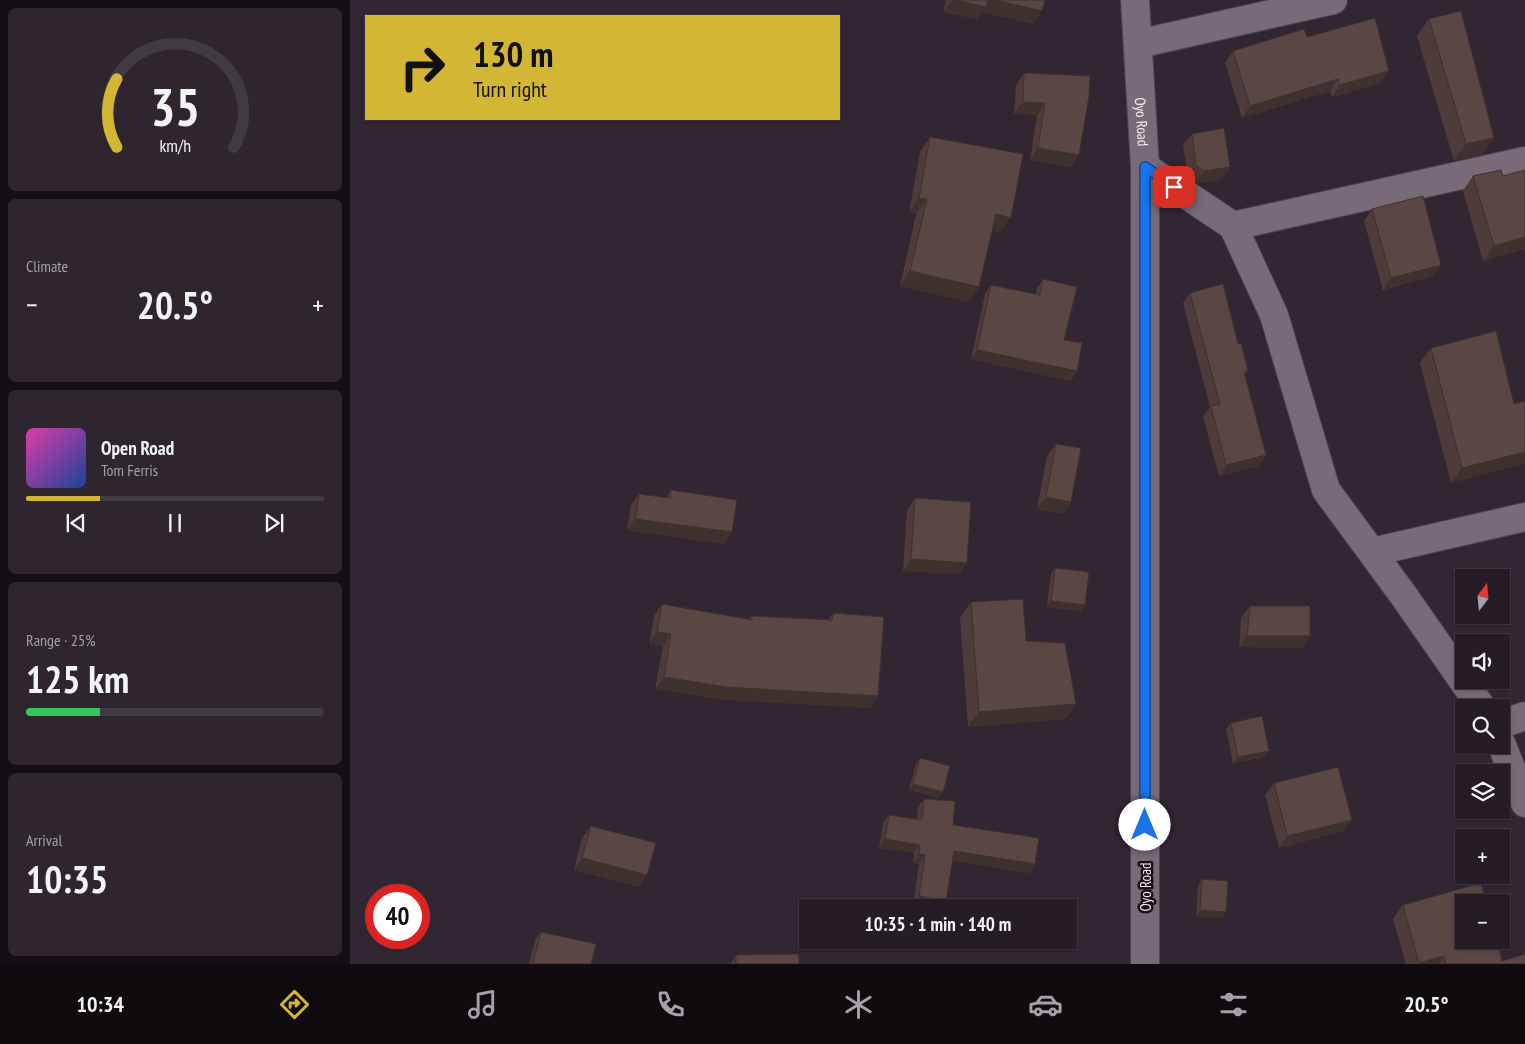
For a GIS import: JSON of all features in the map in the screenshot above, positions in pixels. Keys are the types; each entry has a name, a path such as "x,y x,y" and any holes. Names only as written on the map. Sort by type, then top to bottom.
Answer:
{"street":[{"name":"Oyo Road","path":"1135,0 1145,167 1145,964"},
{"path":"1138,44 1333,0"},
{"path":"1233,226 1525,161"},
{"path":"1145,167 1233,226 1274,316 1326,490 1476,699"},
{"path":"1372,552 1525,516"},
{"path":"1510,721 1525,716"},
{"path":"1506,754 1525,803"}],"building":[{"path":"956,0 988,0 986,7"},
{"path":"995,0 1045,0 1042,11"},
{"path":"1461,11 1494,138 1466,144 1429,19"},
{"path":"1375,18 1389,71 1340,85 1338,79 1250,106 1233,51 1304,29 1307,37"},
{"path":"1024,73 1090,76 1089,96 1079,155 1038,148 1045,103 1023,102"},
{"path":"1224,128 1230,167 1204,171 1196,166 1192,134"},
{"path":"930,137 1023,154 1011,218 996,214 979,287 910,271 927,199 919,198"},
{"path":"1501,170 1503,176 1525,170 1525,237 1494,246 1473,176"},
{"path":"1423,196 1441,265 1391,278 1372,209"},
{"path":"1043,279 1077,287 1064,340 1082,343 1077,371 977,350 991,285 1040,295"},
{"path":"1223,284 1238,344 1241,343 1248,371 1244,372 1266,455 1226,465 1211,406 1220,404 1190,293"},
{"path":"1496,331 1514,404 1525,401 1525,452 1462,468 1431,348"},
{"path":"1056,444 1081,448 1071,502 1046,497"},
{"path":"671,490 737,500 732,532 635,519 639,494 670,498"},
{"path":"915,498 971,502 967,563 911,559"},
{"path":"1055,568 1089,572 1085,605 1051,601"},
{"path":"1023,599 1026,641 1065,643 1076,704 979,712 971,602"},
{"path":"662,604 752,620 752,616 832,620 833,613 884,617 878,696 725,687 664,677 671,634 657,632"},
{"path":"1250,606 1310,606 1310,636 1247,636"},
{"path":"1262,716 1269,751 1238,757 1231,723"},
{"path":"920,758 950,766 943,792 913,784"},
{"path":"1338,767 1352,820 1287,836 1274,783"},
{"path":"924,799 955,801 953,825 1039,838 1035,864 954,851 946,899 919,896 925,855 919,854 920,845 885,839 889,815 922,820"},
{"path":"591,826 656,843 647,875 582,858"},
{"path":"1202,879 1228,881 1226,912 1200,910"},
{"path":"1481,884 1484,894 1455,894 1455,949 1499,949 1502,961 1525,954 1525,964 1446,964 1444,956 1419,963 1403,905"},
{"path":"541,932 596,944 591,964 533,964"},
{"path":"799,954 799,964 736,964 736,955"}],"route":[{"path":"1145,825 1145,167 1174,187"}]}
